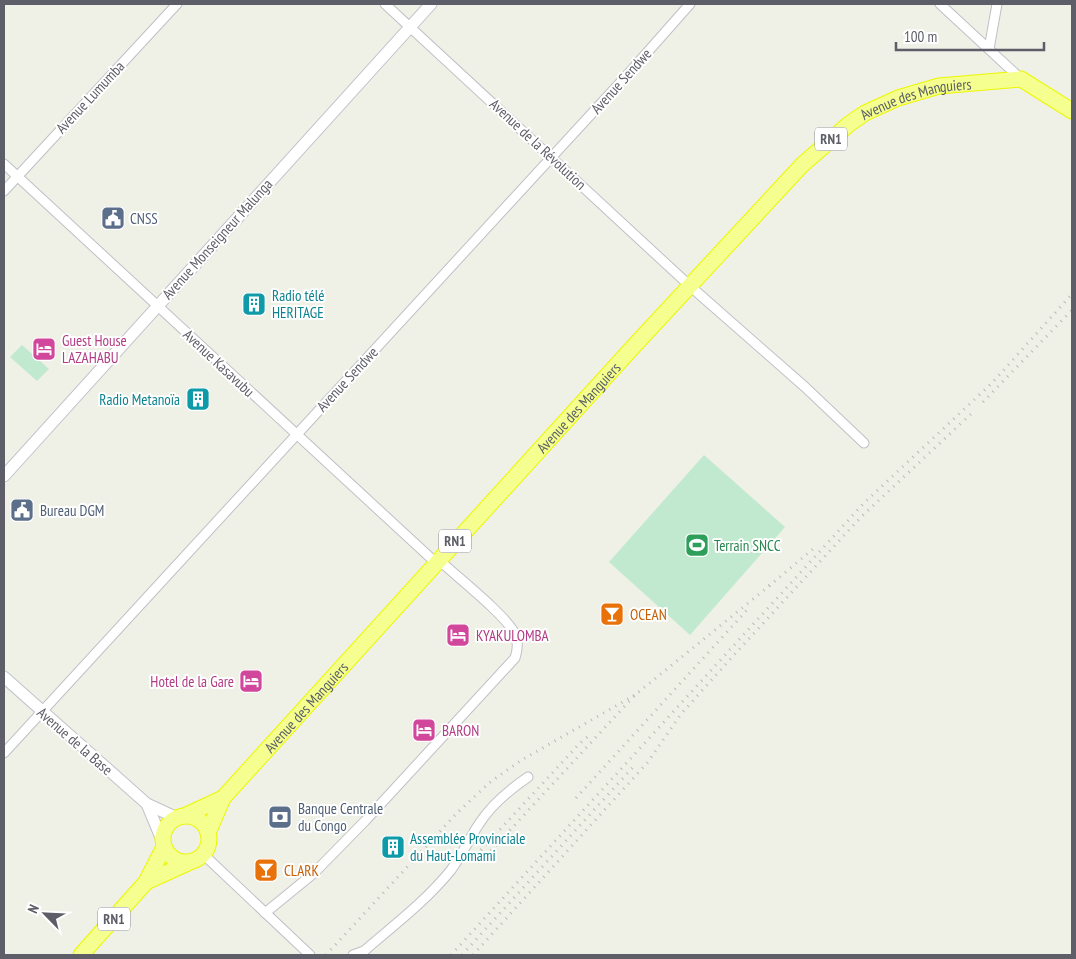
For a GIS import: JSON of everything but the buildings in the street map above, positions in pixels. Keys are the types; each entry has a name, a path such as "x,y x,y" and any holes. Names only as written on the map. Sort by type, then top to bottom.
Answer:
{"highway":[{"path":"1021,79 1071,110"},
{"name":"Avenue des Manguiers","path":"180,817 222,798 436,561 690,286 802,166 849,124 865,113 898,98 939,86 1021,79"},
{"name":"RN1","path":"208,832 222,798"},
{"path":"180,817 199,820 208,832 207,848 203,854 188,863 173,859 163,843 166,826 180,817"},
{"name":"RN1","path":"81,955 146,882 163,843"},
{"name":"RN1","path":"146,882 188,863"}],"street":[{"name":"Avenue Lumumba","path":"4,191 177,4"},
{"name":"Avenue de la Révolution","path":"385,4 552,156 690,286 805,387 864,443"},
{"name":"Avenue Monseigneur Malunga","path":"4,476 431,4"},
{"name":"Avenue Sendwe","path":"4,753 690,4"},
{"path":"940,4 1021,79"},
{"path":"989,49 997,4"},
{"name":"Avenue Kasavubu","path":"4,164 296,434 514,632 518,647 514,658 503,673 314,873 265,913"},
{"name":"Avenue de la Base","path":"4,677 147,804"},
{"path":"353,955 364,951 435,888 467,847 478,825 489,810 502,796 528,777"},
{"path":"147,804 180,817"},
{"path":"147,804 163,843"},
{"path":"203,854 310,955"}],"green space":[{"path":"22,345 49,369 37,381 10,357"},
{"name":"Terrain SNCC","path":"704,455 785,527 690,635 609,562"}],"railway":[{"path":"451,955 864,503 992,383 1072,294"},
{"path":"983,402 1072,310"},
{"path":"473,955 648,762 681,714 861,517 971,414"},
{"path":"769,586 813,549"},
{"path":"486,856 635,695 774,582"},
{"path":"576,798 747,610"},
{"path":"326,955 457,813 489,783 520,761 635,695"},
{"path":"481,850 580,743 591,734"},
{"path":"462,955 634,766"}],"place":[{"name":"CNSS","path":"113,218"},
{"name":"Radio télé HERITAGE","path":"254,304"},
{"name":"Guest House LAZAHABU","path":"44,349"},
{"name":"Radio Metanoïa","path":"198,399"},
{"name":"Bureau DGM","path":"22,510"},
{"name":"Terrain SNCC","path":"697,545"},
{"name":"OCEAN","path":"612,614"},
{"name":"KYAKULOMBA","path":"458,635"},
{"name":"Hotel de la Gare","path":"251,681"},
{"name":"BARON","path":"424,730"},
{"name":"Banque Centrale du Congo","path":"280,817"},
{"name":"Assemblée Provinciale du Haut-Lomami","path":"393,847"},
{"name":"CLARK","path":"266,870"}]}
